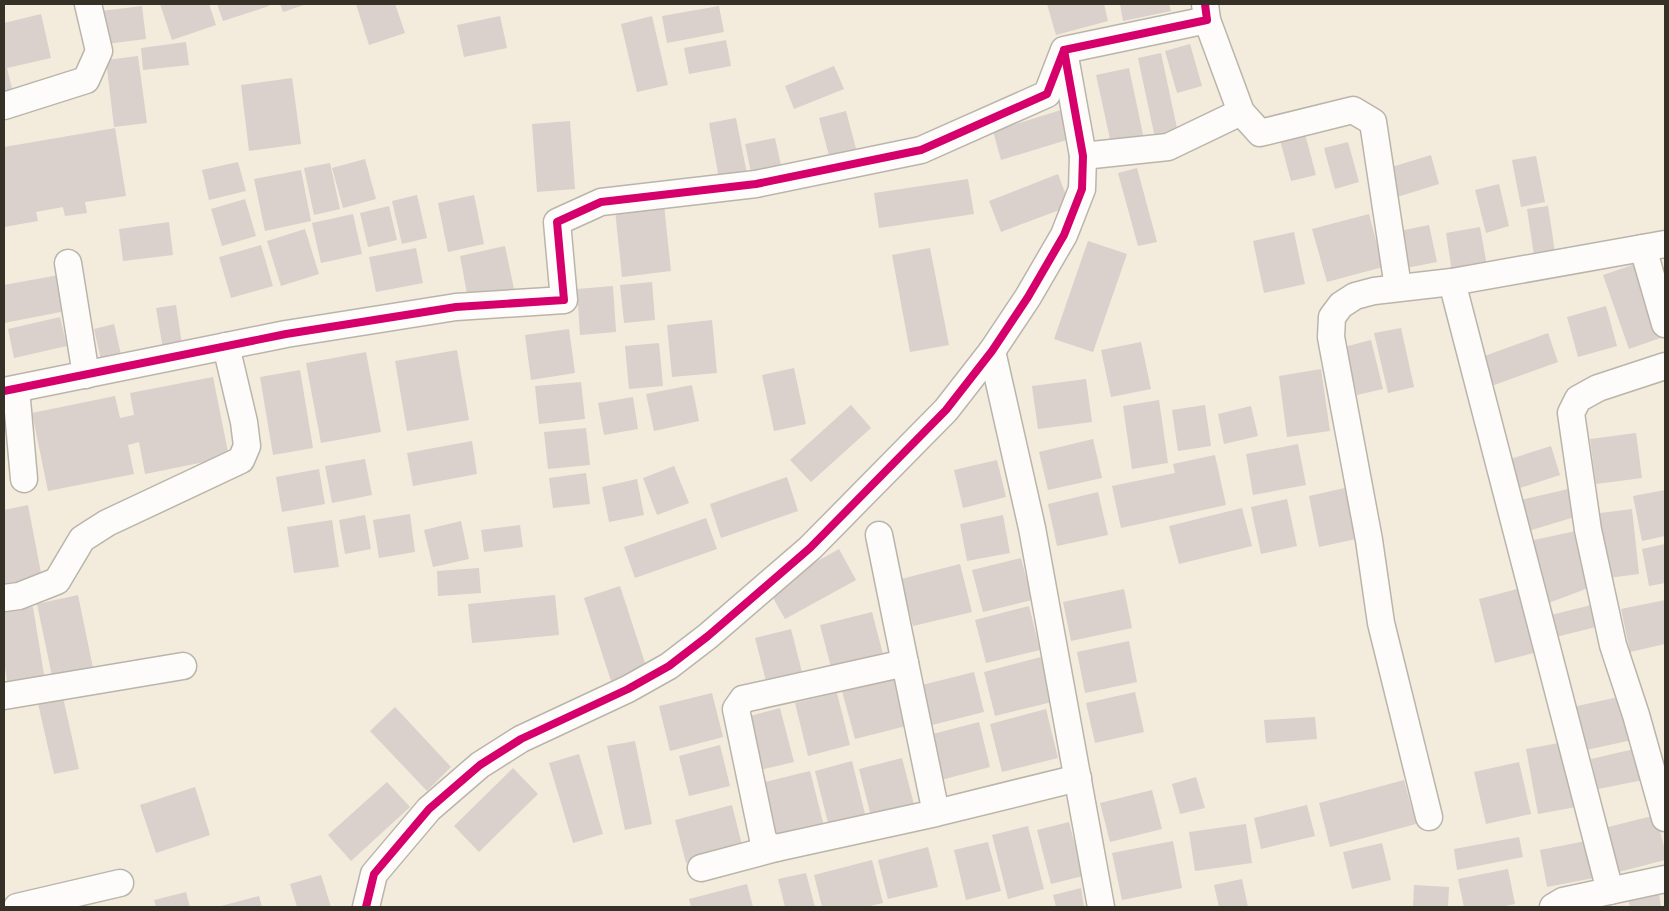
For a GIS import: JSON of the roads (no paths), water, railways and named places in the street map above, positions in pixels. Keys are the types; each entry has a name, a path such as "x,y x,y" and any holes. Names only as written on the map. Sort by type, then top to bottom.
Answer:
{"street":[{"path":"4,106 86,80 99,51 88,4"},
{"path":"1064,50 1206,12 1241,112 1260,133 1353,110 1373,122 1398,287"},
{"path":"366,907 374,874 428,809 480,765 521,739 652,676 669,666 708,636 810,548 946,410 992,350 1028,297 1064,235 1082,189 1082,156 1064,50"},
{"path":"24,479 10,390 286,334 456,307 564,300 557,222 601,202 756,184 921,150 1047,94 1064,50"},
{"path":"1082,156 1168,146 1241,112"},
{"path":"1429,818 1381,623 1369,540 1331,337 1332,317 1341,305 1355,296 1364,294 1398,287 1452,282 1654,246 1665,324"},
{"path":"68,263 86,375"},
{"path":"1452,282 1610,891"},
{"path":"4,598 19,596 58,581 82,539 107,523 241,460 247,446 244,422 226,346"},
{"path":"992,350 1032,528 1101,907"},
{"path":"1665,366 1598,388 1578,400 1571,414 1588,530 1612,645 1636,715 1665,818"},
{"path":"880,535 936,813"},
{"path":"776,848 768,846 763,840 736,709 739,703 743,699 905,663"},
{"path":"4,696 182,666"},
{"path":"701,868 776,848 936,813 1078,778"},
{"path":"1553,907 1563,900 1665,882"},
{"path":"17,907 120,883"}]}
